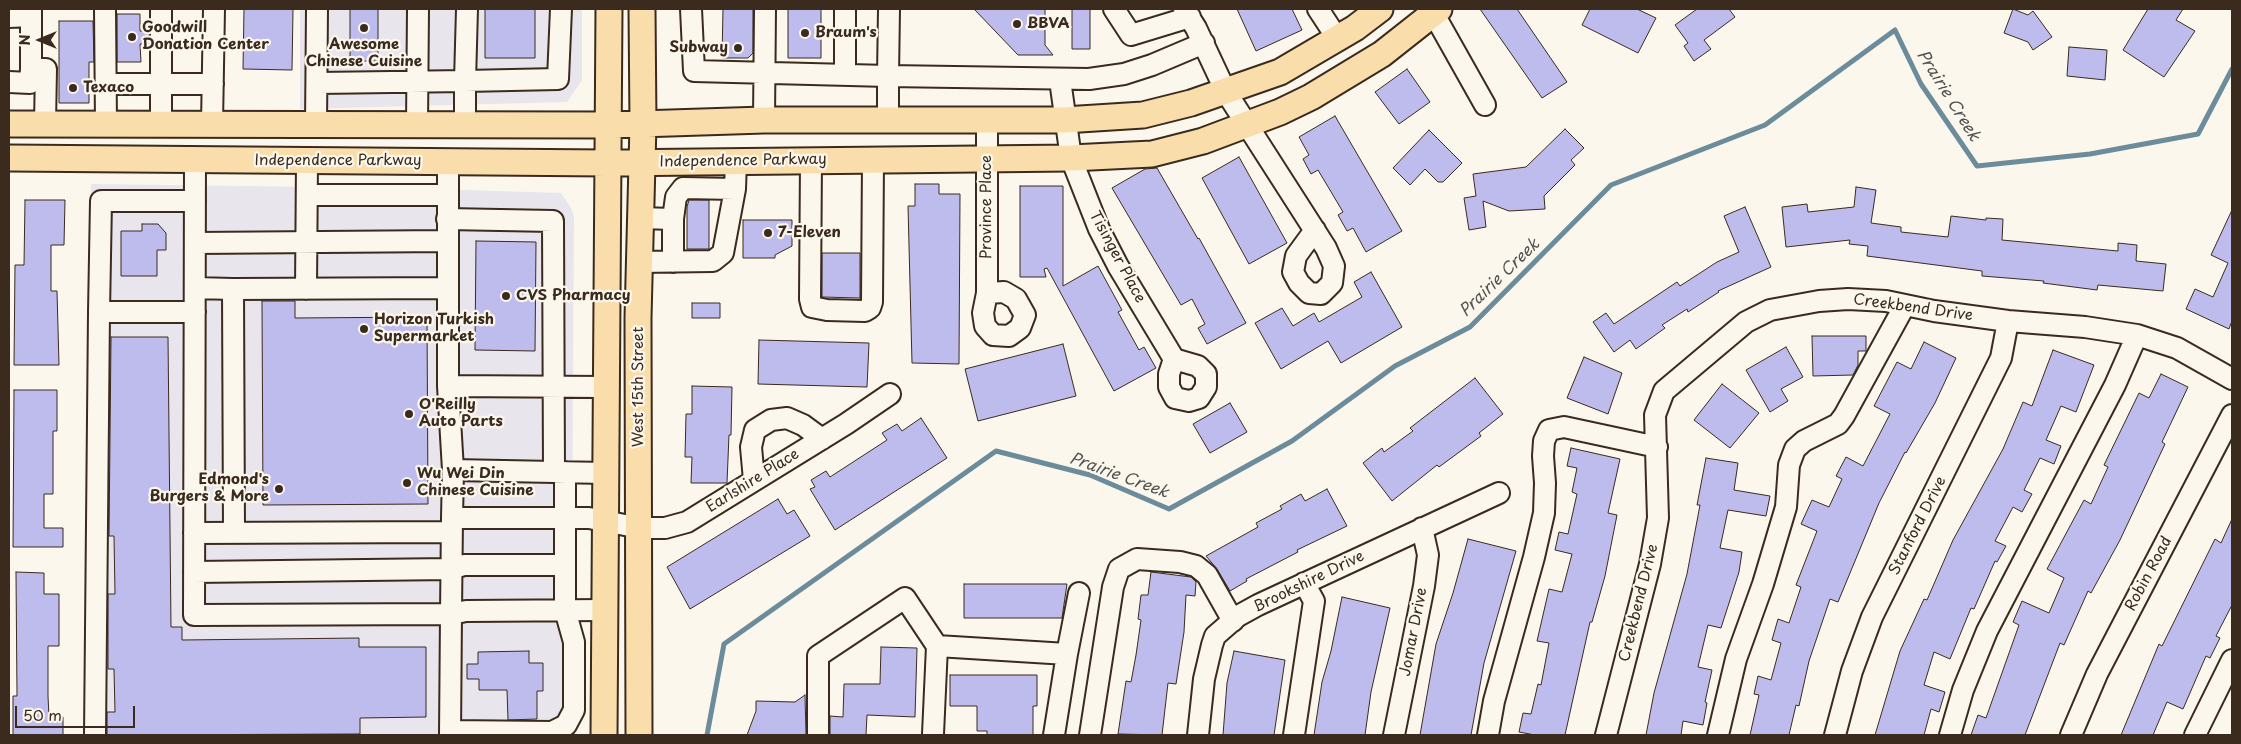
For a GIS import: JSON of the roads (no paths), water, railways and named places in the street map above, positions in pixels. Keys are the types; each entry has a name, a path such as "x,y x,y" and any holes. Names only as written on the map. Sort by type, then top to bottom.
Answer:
{"main road":[{"path":"604,735 604,473 609,9"},
{"name":"West 15th Street","path":"638,735 640,528 639,262 642,162 642,9"},
{"path":"9,124 608,125 764,120 1064,120 1143,115 1226,92 1280,72 1337,38 1380,9"},
{"name":"Independence Parkway","path":"9,158 607,163 1071,158 1152,154 1203,141 1247,125 1311,97 1382,54 1435,10"},
{"path":"880,159 888,120"},
{"path":"200,160 208,124"},
{"path":"415,162 417,125"}],"street":[{"path":"105,9 106,124"},
{"path":"161,9 161,124"},
{"path":"208,124 212,84 214,9"},
{"path":"316,124 318,83 317,9"},
{"path":"417,125 418,9"},
{"path":"465,125 467,9"},
{"path":"318,83 558,79 562,9"},
{"path":"692,9 694,71 1060,80 1124,74 1152,65 1204,43"},
{"path":"764,120 766,9"},
{"path":"844,9 844,76"},
{"path":"888,120 889,9"},
{"path":"1114,9 1131,35 1187,13 1204,43 1226,92 1315,230"},
{"path":"1318,9 1337,38"},
{"path":"1435,10 1485,105"},
{"path":"9,17 31,13 30,83 9,82"},
{"path":"31,69 46,69 45,124"},
{"name":"Tisinger Place","path":"1060,80 1064,120 1071,158 1100,230 1118,266 1174,359"},
{"path":"106,84 212,84"},
{"name":"Province Place","path":"987,293 986,158 988,121"},
{"path":"811,160 810,299 812,307 827,310 865,311 870,308 872,302 880,159"},
{"path":"200,160 195,201 194,615 452,614 466,611 604,610"},
{"path":"306,289 307,161"},
{"path":"447,219 553,221 554,388 564,518 565,610 574,642 574,710 566,725 552,732 450,733 453,470 448,386 448,288 447,241 447,219 447,195 448,162"},
{"path":"639,262 713,261 723,253 735,189 736,162"},
{"path":"673,262 673,219 676,197 683,188 735,189"},
{"path":"307,195 447,195"},
{"path":"95,735 101,201 195,201"},
{"path":"640,218 673,219"},
{"path":"195,242 447,241"},
{"path":"195,288 448,288"},
{"path":"233,289 234,533"},
{"name":"Creekbend Drive","path":"1606,735 1650,564 1658,518 1655,415 1664,391 1746,322 1770,310 1819,301 1848,299 1886,301 2008,321 2085,327 2137,335 2177,348 2232,379"},
{"path":"1718,735 1736,659 1763,584 1786,508 1789,465 1795,449 1804,441 1838,424 1905,305"},
{"path":"99,312 195,312"},
{"name":"Stanford Drive","path":"1835,735 1852,671 1872,617 2000,358 2008,321"},
{"path":"1950,735 1963,690 1987,631 2115,385 2137,335"},
{"path":"448,386 605,388"},
{"name":"Earlshire Place","path":"194,533 451,525 564,518 589,518 640,528 665,528 687,522 822,439 890,394"},
{"name":"Robin Road","path":"2071,735 2097,674 2232,415"},
{"path":"754,480 751,447 755,430 771,420 787,418 803,425 822,439"},
{"path":"1488,735 1494,701 1544,513 1543,448 1544,441 1550,430 1564,427 1657,447"},
{"path":"453,470 604,473"},
{"name":"Brookshire Drive","path":"1198,735 1204,680 1212,645 1215,636 1233,621 1258,605 1499,493"},
{"name":"Jomar Drive","path":"1394,735 1424,586 1428,555 1422,528"},
{"path":"1090,735 1112,587 1119,569 1137,559 1180,562 1196,566 1207,576 1233,621"},
{"path":"194,572 451,569 464,565 565,565"},
{"path":"1294,735 1314,601 1304,583"},
{"path":"1054,735 1079,593"},
{"path":"818,735 818,656 905,598 937,646 929,735"},
{"path":"937,646 1067,654"},
{"path":"2195,735 2232,660"}],"waterway":[{"name":"Prairie Creek","path":"707,735 724,644 996,451 1090,475 1169,509 1292,441 1395,366 1470,327 1611,185 1765,125 1895,30 1921,84 1977,166 2090,154 2198,134 2232,69"}],"place":[{"name":"BBVA","path":"1017,24"},
{"name":"Awesome Chinese Cuisine","path":"364,28"},
{"name":"Braum's","path":"805,33"},
{"name":"Goodwill Donation Center","path":"132,37"},
{"name":"Subway","path":"738,48"},
{"name":"Texaco","path":"73,88"},
{"name":"7-Eleven","path":"768,233"},
{"name":"CVS Pharmacy","path":"506,296"},
{"name":"Horizon Turkish Supermarket","path":"364,329"},
{"name":"O'Reilly Auto Parts","path":"409,414"},
{"name":"Wu Wei Din Chinese Cuisine","path":"407,483"},
{"name":"Edmond's Burgers & More","path":"279,489"}]}
